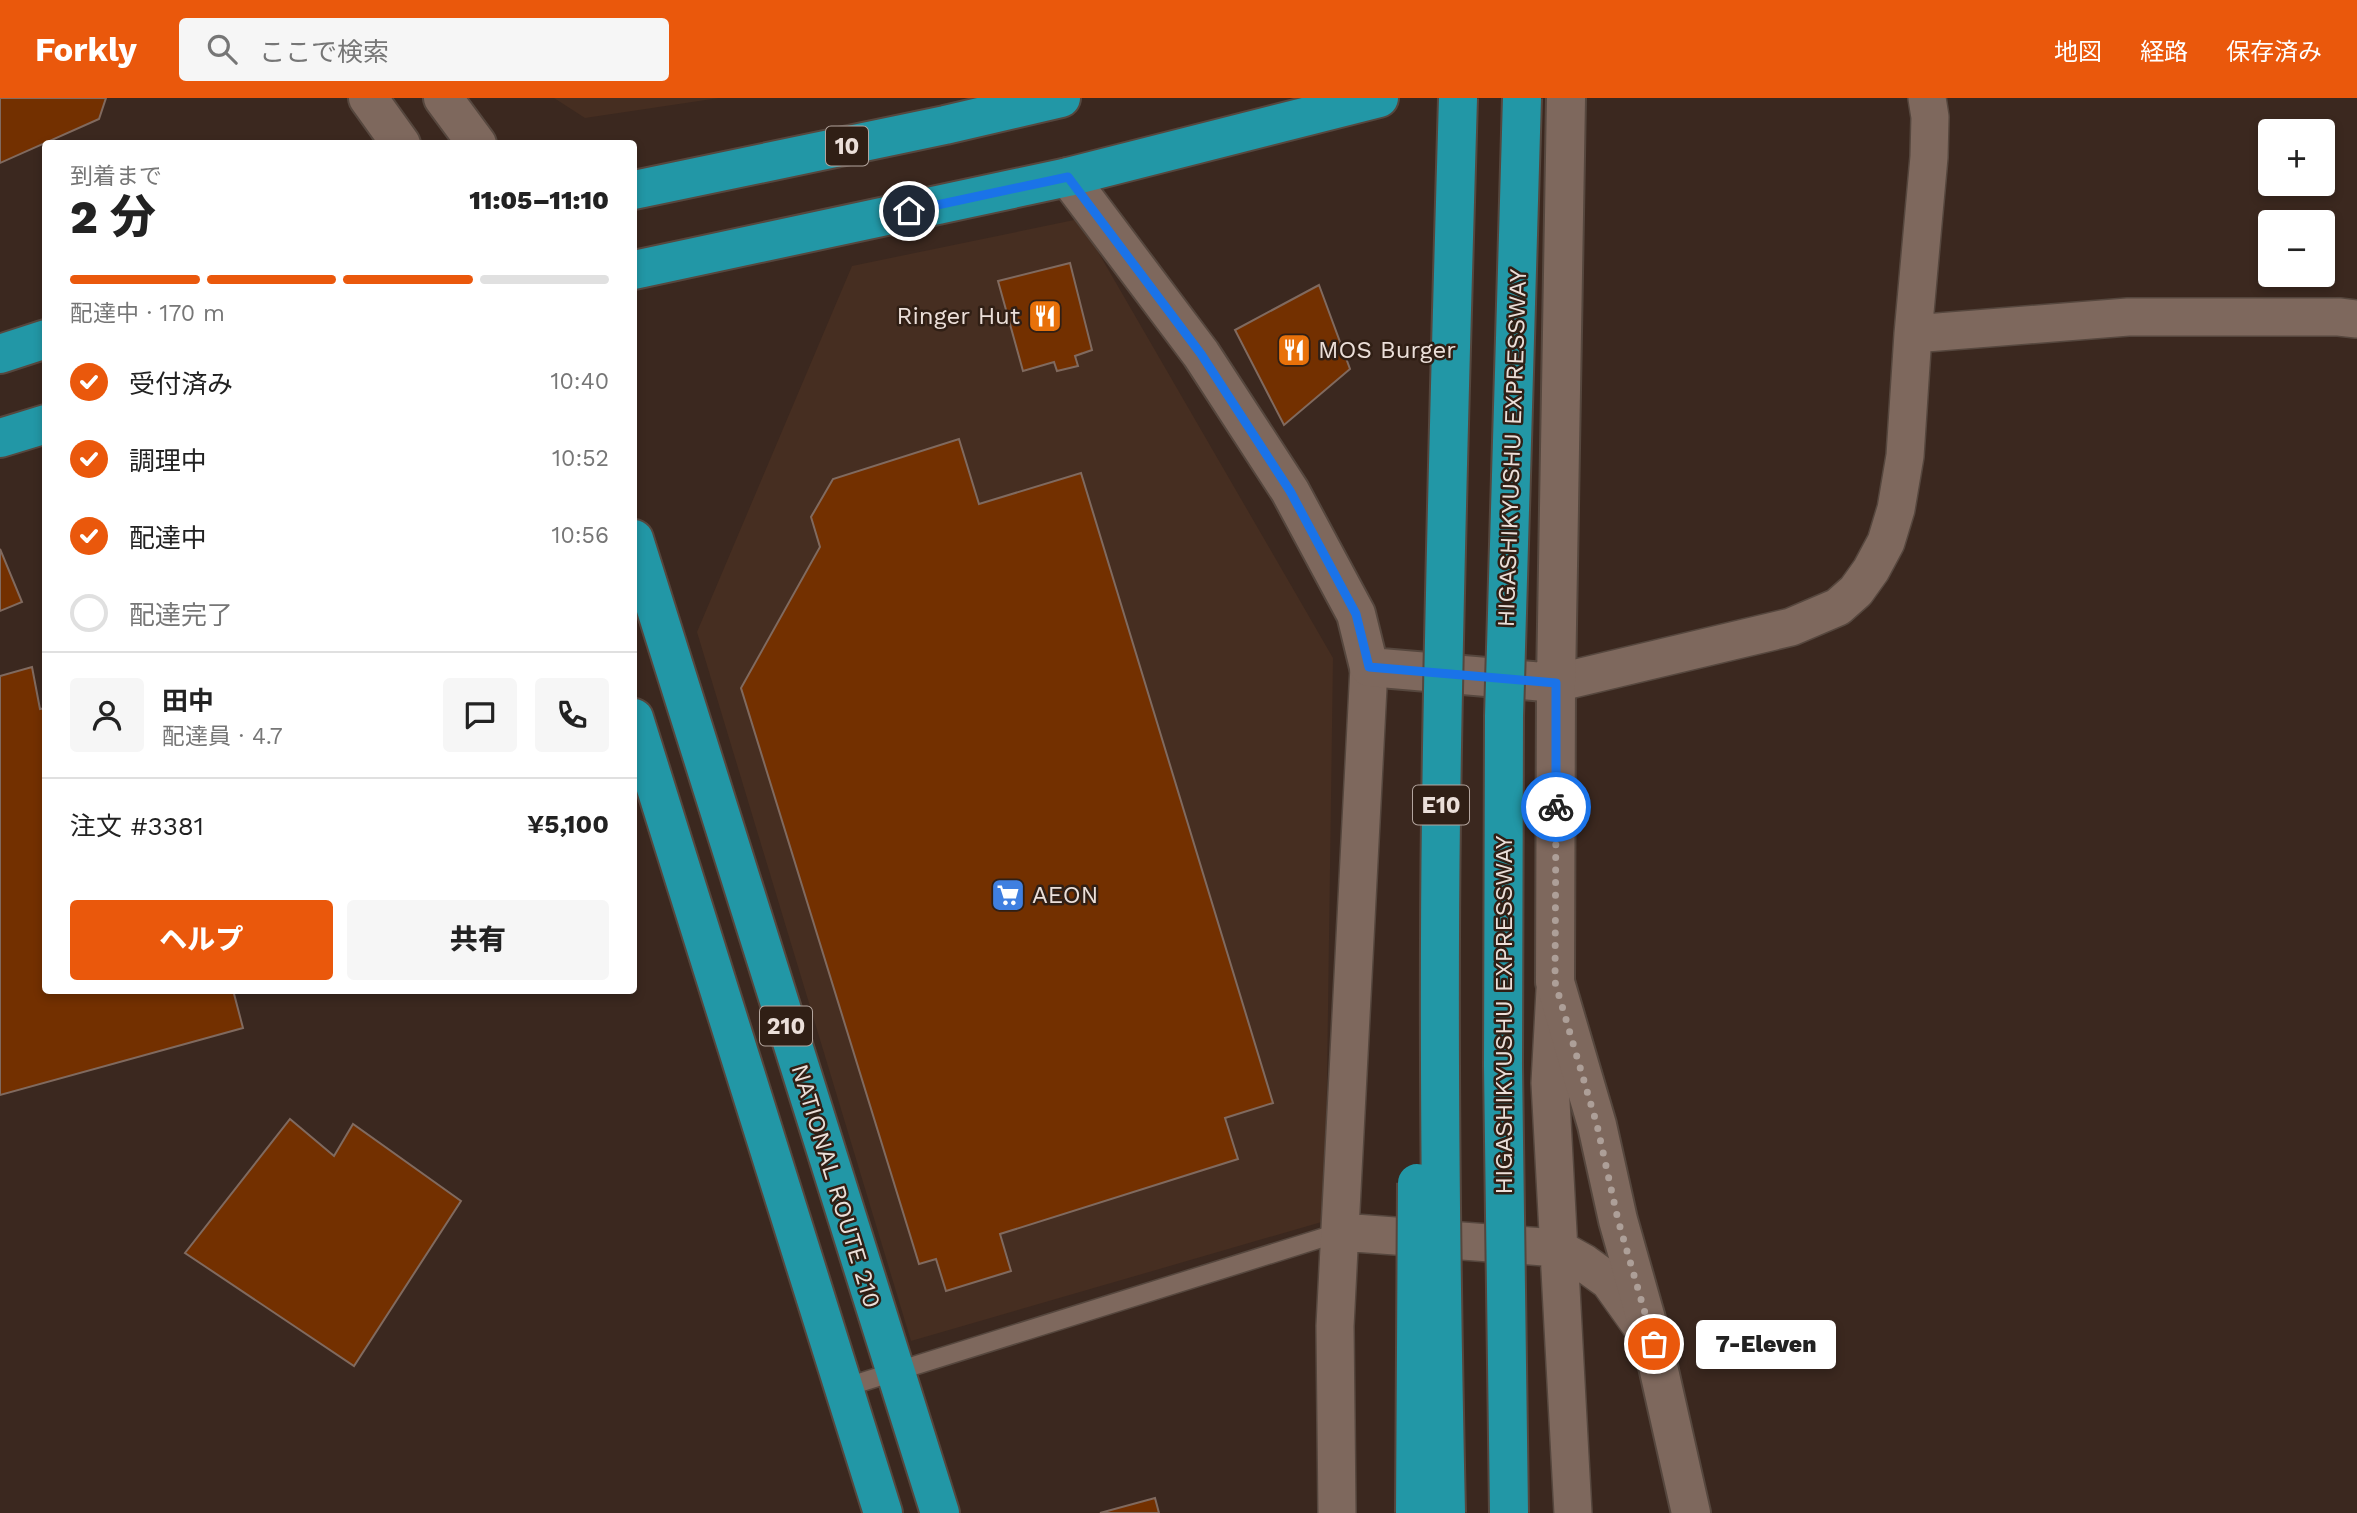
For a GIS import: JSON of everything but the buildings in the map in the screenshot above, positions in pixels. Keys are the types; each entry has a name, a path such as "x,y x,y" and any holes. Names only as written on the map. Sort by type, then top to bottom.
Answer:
{"highway":[{"name":"10","path":"637,189 946,112 1061,98"},
{"path":"637,269 1068,177 1379,98"},
{"name":"E10","path":"1446,1513 1440,1083 1441,817 1458,98"},
{"name":"HIGASHIKYUSHU EXPRESSWAY","path":"1509,1513 1503,1066 1504,716 1522,98"},
{"path":"0,354 42,340"},
{"path":"0,438 42,425"},
{"name":"NATIONAL ROUTE 210","path":"637,549 894,1374 940,1513"},
{"name":"210","path":"637,728 883,1513"},
{"path":"1415,1513 1415,1210 1441,817"},
{"path":"1503,1066 1533,1513"}],"street":[{"path":"368,98 398,140"},
{"path":"443,98 474,140"},
{"path":"1566,98 1556,683 1555,982 1550,1083 1573,1513"},
{"path":"1369,667 1556,683 1791,627 1838,607 1856,592 1886,542 1896,509 1905,456 1929,158 1930,117 1927,98"},
{"path":"1068,177 1201,354 1290,491 1356,614 1369,667 1335,1326 1337,1513"},
{"path":"1913,334 2127,317 2357,319"},
{"path":"1555,982 1597,1125 1618,1220 1654,1344 1691,1513"},
{"path":"1341,1232 1558,1248 1609,1281 1654,1344"}],"lane":[{"path":"843,1388 1341,1232"}],"shaded area":[{"path":"554,98 719,98 585,118"},
{"path":"1079,219 1333,658 1325,1221 911,1341 697,632 852,266"}],"way so far":[{"path":"1556,807 1555,982 1597,1125 1618,1220 1654,1344"}],"place":[{"name":"Ringer Hut","path":"1045,316"},
{"name":"MOS Burger","path":"1294,350"},
{"name":"AEON","path":"1008,895"},
{"name":"7-Eleven","path":"1654,1344"}],"route":[{"path":"909,211 1068,177 1201,354 1290,491 1356,614 1369,667 1556,683 1556,807"}]}
